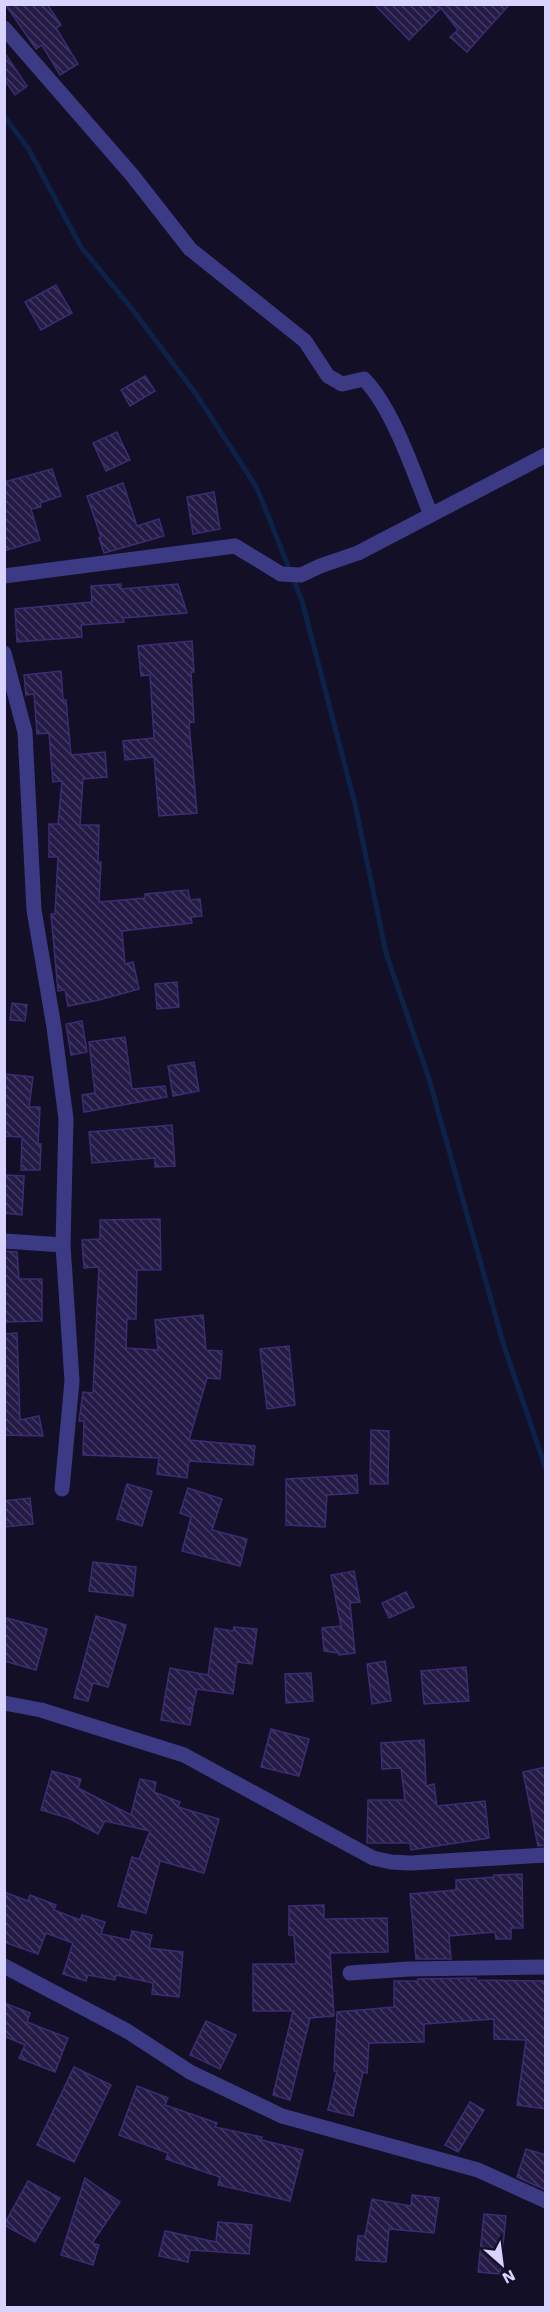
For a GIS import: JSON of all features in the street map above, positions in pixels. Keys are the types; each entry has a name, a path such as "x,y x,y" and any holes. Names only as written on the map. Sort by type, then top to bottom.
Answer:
{"street":[{"path":"4,28 132,175 190,249 305,341 328,376 342,384 364,379 375,390 388,413 431,515"},
{"path":"4,576 235,546 281,574 302,575 358,553 546,455"},
{"path":"4,653 25,732 34,910 54,1027 66,1119 63,1245 72,1381 62,1489"},
{"path":"4,1241 63,1245"},
{"path":"4,1703 41,1710 184,1755 373,1858 411,1863 546,1855"},
{"path":"4,1966 127,2031 190,2072 282,2116 478,2170 546,2201"},
{"path":"350,1973 409,1969 546,1967"}],"building":[{"path":"5,4 47,4 61,25 56,28 78,64 60,75 42,45 36,49"},
{"path":"374,4 510,4 467,52 450,37 458,30 441,8 409,40"},
{"path":"4,52 27,86 15,95 4,79"},
{"path":"56,285 72,313 41,330 25,302"},
{"path":"145,376 155,391 130,406 121,390"},
{"path":"117,432 130,460 106,471 93,443"},
{"path":"52,469 61,496 40,503 41,507 31,509 40,540 4,551 4,482"},
{"path":"123,483 137,526 159,519 164,536 104,553 87,496"},
{"path":"214,492 220,529 193,534 187,497"},
{"path":"121,584 121,589 178,584 187,613 123,618 124,622 81,625 82,637 17,642 15,609 92,602 91,586"},
{"path":"192,641 194,722 189,723 197,813 159,816 154,757 125,760 123,741 154,738 150,675 141,676 138,646"},
{"path":"61,671 71,755 105,752 107,777 83,779 80,825 99,825 98,862 101,862 99,902 145,898 145,894 188,890 190,900 200,899 202,916 191,917 192,923 122,931 125,964 133,962 139,989 68,1006 65,990 58,991 51,914 55,914 58,857 49,857 49,824 58,824 62,781 53,782 49,733 37,734 34,694 26,695 24,675"},
{"path":"177,982 179,1007 157,1009 155,984"},
{"path":"12,1003 27,1005 25,1021 10,1020"},
{"path":"82,1021 87,1052 71,1055 66,1024"},
{"path":"125,1037 132,1089 165,1086 167,1097 84,1112 82,1095 95,1093 89,1042"},
{"path":"194,1062 199,1091 173,1096 168,1066"},
{"path":"4,1074 33,1077 29,1107 40,1107 38,1144 41,1144 40,1170 21,1170 22,1137 4,1136"},
{"path":"172,1125 175,1166 155,1167 155,1158 92,1163 89,1132"},
{"path":"4,1175 24,1176 22,1215 4,1213"},
{"path":"160,1219 161,1270 137,1270 136,1319 127,1319 126,1348 158,1350 155,1320 203,1315 206,1350 222,1351 220,1379 207,1378 189,1440 255,1446 253,1465 189,1461 187,1478 157,1474 159,1458 83,1455 84,1421 79,1421 83,1392 93,1393 99,1267 84,1268 82,1240 100,1239 100,1220"},
{"path":"4,1251 17,1252 19,1279 42,1279 42,1321 4,1322"},
{"path":"17,1333 20,1420 39,1416 43,1436 4,1435 4,1334"},
{"path":"289,1346 295,1405 267,1409 260,1349"},
{"path":"371,1430 389,1431 388,1484 370,1484"},
{"path":"357,1475 358,1493 327,1495 325,1527 286,1525 286,1479"},
{"path":"127,1484 152,1491 142,1526 117,1519"},
{"path":"188,1488 222,1499 212,1530 247,1539 240,1566 182,1551 191,1517 180,1513"},
{"path":"30,1498 33,1524 4,1527 4,1501"},
{"path":"93,1562 136,1567 133,1596 89,1591"},
{"path":"354,1571 360,1602 350,1603 355,1653 339,1655 339,1653 324,1651 322,1628 341,1626 331,1575"},
{"path":"406,1592 414,1607 389,1618 382,1603"},
{"path":"96,1616 126,1625 108,1687 93,1683 88,1701 74,1698"},
{"path":"7,1618 47,1629 36,1670 4,1661 4,1628"},
{"path":"234,1627 257,1629 252,1664 237,1662 233,1694 197,1689 193,1707 186,1708 193,1709 190,1725 161,1720 170,1668 208,1675 215,1628 233,1631"},
{"path":"385,1661 391,1701 372,1704 367,1664"},
{"path":"466,1667 469,1701 424,1704 421,1671"},
{"path":"311,1673 313,1701 286,1703 285,1674"},
{"path":"271,1729 309,1739 299,1776 261,1767"},
{"path":"424,1740 426,1786 434,1784 437,1806 485,1801 489,1838 411,1850 410,1843 367,1843 368,1800 405,1800 401,1768 382,1769 381,1743"},
{"path":"546,1767 546,1845 538,1846 523,1772"},
{"path":"52,1771 81,1779 78,1788 131,1815 140,1779 156,1782 154,1792 180,1802 178,1807 219,1819 204,1873 160,1861 146,1913 118,1906 132,1857 139,1859 150,1831 105,1821 98,1834 68,1818 41,1810"},
{"path":"522,1874 523,1928 511,1928 511,1939 496,1939 495,1932 449,1936 451,1959 416,1959 410,1894 456,1890 456,1880"},
{"path":"4,1892 28,1901 30,1895 56,1905 54,1910 80,1920 82,1915 105,1922 101,1934 130,1940 132,1931 152,1935 149,1948 183,1952 179,1997 152,1994 153,1983 116,1975 115,1980 88,1975 86,1981 63,1974 73,1943 46,1933 38,1954 4,1942"},
{"path":"324,1905 324,1919 387,1918 388,1952 330,1953 334,2016 310,2018 290,2100 273,2095 293,2011 253,2011 253,1964 296,1964 294,1935 289,1935 289,1906"},
{"path":"476,1978 476,1980 546,1981 546,2109 517,2105 526,2040 494,2039 494,2019 424,2024 424,2042 369,2043 367,2073 363,2072 353,2116 328,2110 337,2071 334,2071 337,2012 394,2007 394,1981"},
{"path":"4,2003 30,2013 27,2022 68,2038 55,2072 19,2058 25,2045 4,2036"},
{"path":"206,2021 236,2035 220,2069 190,2055"},
{"path":"74,2067 111,2085 74,2162 37,2145"},
{"path":"137,2086 168,2098 165,2105 217,2123 215,2127 262,2137 261,2140 303,2150 290,2201 218,2185 220,2177 166,2159 168,2153 119,2135"},
{"path":"470,2102 484,2110 458,2152 445,2145"},
{"path":"526,2149 546,2155 546,2190 517,2177"},
{"path":"85,2178 120,2202 92,2243 99,2245 93,2265 61,2255"},
{"path":"28,2181 60,2198 35,2242 4,2225"},
{"path":"412,2195 439,2198 434,2233 389,2229 386,2262 356,2260 358,2236 365,2236 372,2199 411,2206"},
{"path":"484,2214 506,2216 500,2274 478,2272"},
{"path":"218,2222 252,2225 249,2254 190,2250 188,2262 159,2256 165,2231 216,2242"}],"waterway":[{"path":"4,116 28,148 81,247 132,309 196,394 257,488 302,601 355,804 386,953 429,1079 504,1346 546,1469"}]}
